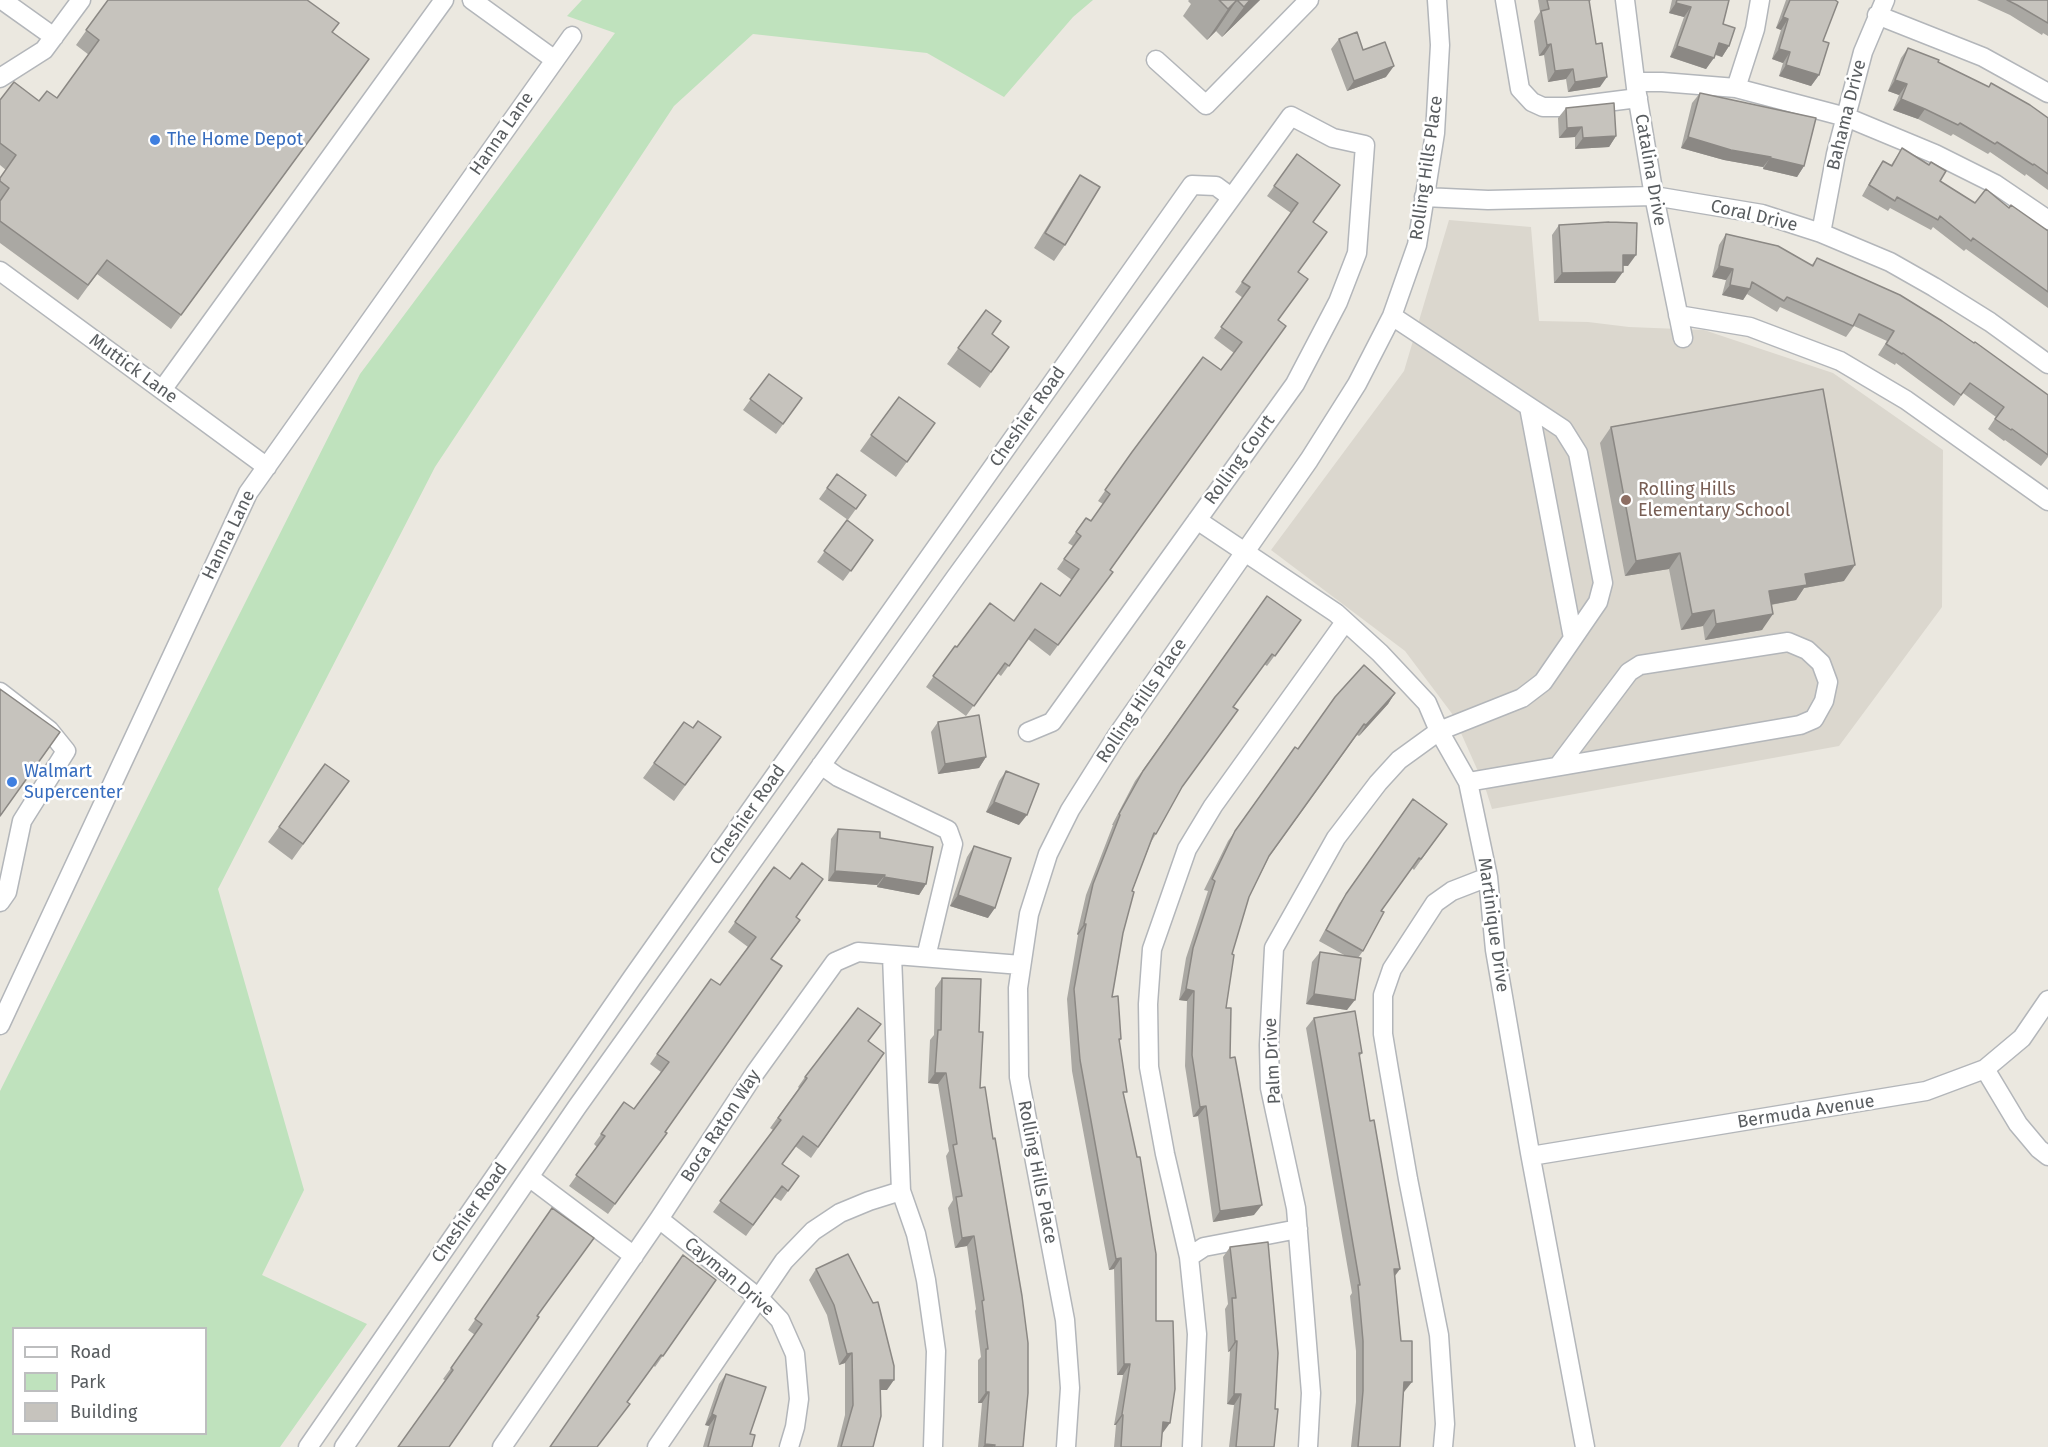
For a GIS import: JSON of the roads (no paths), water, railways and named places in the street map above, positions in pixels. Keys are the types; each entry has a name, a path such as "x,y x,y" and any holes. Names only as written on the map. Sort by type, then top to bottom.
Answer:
{"street":[{"path":"2,0 54,37"},
{"path":"3,71 44,50 81,0"},
{"path":"162,390 444,0"},
{"path":"472,0 555,60"},
{"path":"1156,60 1206,105 1310,0"},
{"name":"Rolling Hills Place","path":"1066,1447 1070,1388 1065,1320 1019,1077 1018,988 1029,914 1044,864 1070,810 1116,737 1309,460 1357,384 1392,316 1418,245 1435,132 1440,45 1437,0"},
{"path":"1505,0 1520,89 1532,102 1544,107 1567,107 1637,90 1662,81 1736,88 1846,117 1935,154 1995,184 2048,220"},
{"name":"Catalina Drive","path":"1625,0 1654,196 1683,338"},
{"path":"1736,88 1755,29 1760,0"},
{"path":"1881,8 1983,57 2048,93"},
{"name":"Bahama Drive","path":"1821,233 1836,154 1863,52 1881,8"},
{"name":"Hanna Lane","path":"0,1025 248,493 572,36"},
{"name":"Rolling Court","path":"1028,732 1052,722 1295,384 1338,302 1357,253 1365,145 1333,138 1290,116 1232,197"},
{"name":"Cheshier Road","path":"308,1447 632,978 1192,185 1216,186 1232,197"},
{"name":"Coral Drive","path":"1424,197 1488,200 1654,196 1762,214 1821,233 1890,262 1990,322 2048,364"},
{"path":"345,1447 577,1107 1232,197"},
{"name":"Muttick Lane","path":"0,270 267,467"},
{"path":"1678,315 1750,327 1840,361 1906,400 2048,501"},
{"name":"Palm Drive","path":"1308,1447 1311,1393 1296,1208 1270,1088 1269,1024 1274,948 1343,829 1378,783 1399,760 1439,731 1522,698 1543,682 1598,602 1603,583 1578,453 1563,429 1392,316"},
{"path":"1529,407 1573,638"},
{"name":"Martinique Drive","path":"1197,520 1336,613 1380,653 1427,703 1439,731 1468,782 1488,877 1495,950 1585,1447"},
{"path":"1192,1447 1197,1334 1189,1257 1149,1067 1148,1004 1152,949 1187,849 1213,806 1345,622"},
{"path":"1468,782 1800,725 1814,718 1824,701 1828,682 1821,663 1807,650 1788,642 1640,665 1629,672 1559,765"},
{"path":"0,692 49,730 66,751 22,821 7,892 0,902"},
{"path":"821,765 838,777 948,830 954,844 926,957"},
{"path":"1443,1447 1444,1424 1439,1335 1408,1179 1383,1034 1383,995 1392,969 1435,903 1452,891 1488,877"},
{"name":"Boca Raton Way","path":"502,1447 659,1219 755,1072 836,962 858,952 1021,965"},
{"path":"892,955 902,1191 916,1234 936,1351 933,1447"},
{"name":"Bermuda Avenue","path":"1531,1156 1926,1091 1985,1069 2022,1038 2048,1000"},
{"path":"1985,1069 2018,1124 2048,1156"},
{"path":"529,1177 634,1256"},
{"path":"657,1447 784,1261 813,1231 840,1213 902,1191"},
{"name":"Cayman Drive","path":"659,1219 760,1299 780,1320 795,1354 799,1399 789,1447"},
{"path":"1189,1257 1204,1247 1298,1229"}],"place":[{"name":"The Home Depot","path":"155,140"},
{"name":"Rolling Hills Elementary School","path":"1626,500"},
{"name":"Walmart Supercenter","path":"12,782"}]}
